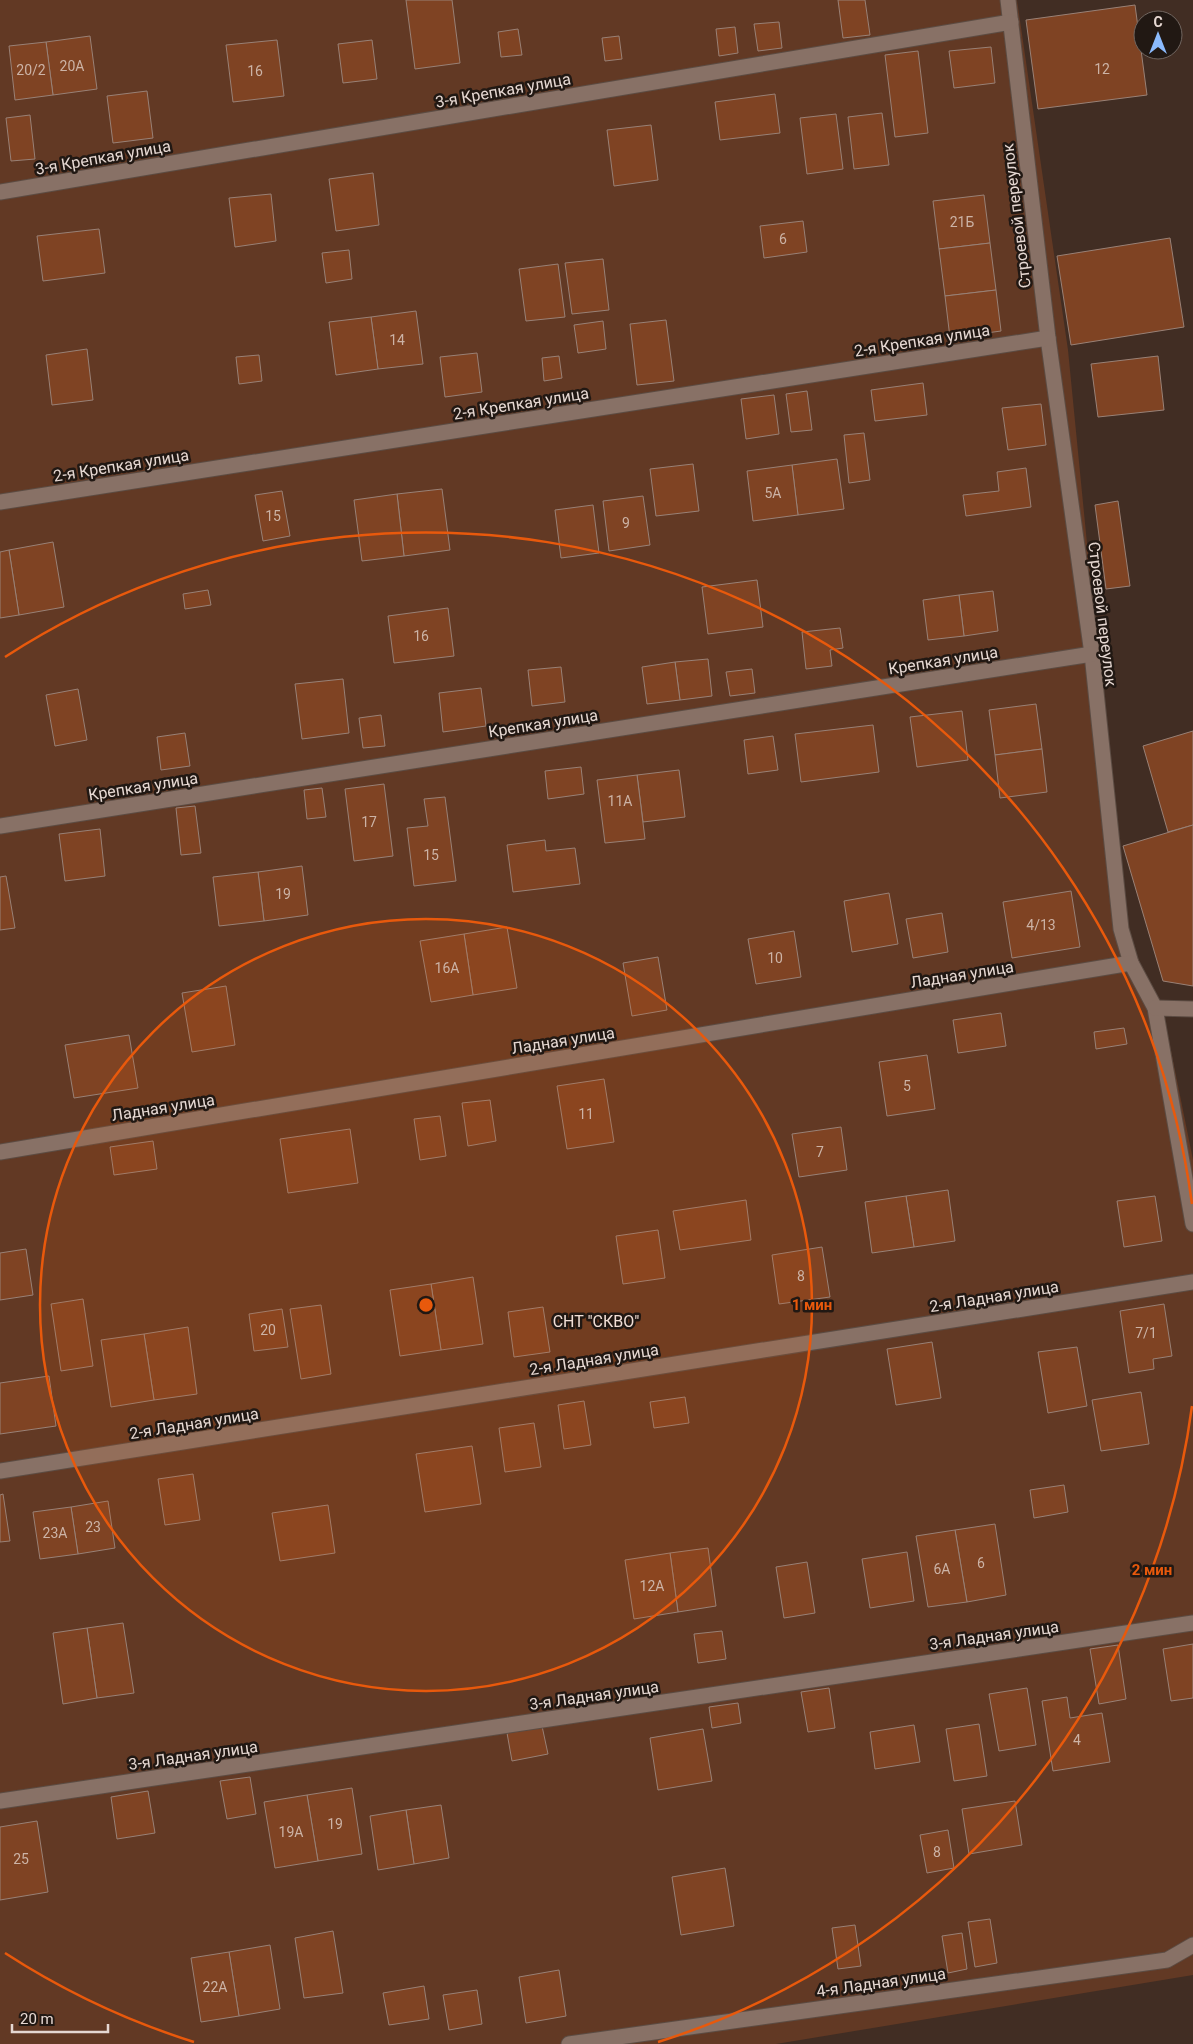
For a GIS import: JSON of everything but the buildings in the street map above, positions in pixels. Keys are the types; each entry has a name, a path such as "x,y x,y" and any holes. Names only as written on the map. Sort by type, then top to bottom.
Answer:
{"lane":[{"name":"Строевой переулок","path":"1008,0 1048,338 1092,654 1121,929 1131,963 1155,1008 1193,1224"},
{"name":"3-я Крепкая улица","path":"0,192 1011,22"},
{"name":"2-я Крепкая улица","path":"0,502 1048,338"},
{"name":"Крепкая улица","path":"0,826 1092,654"},
{"name":"Ладная улица","path":"0,1152 1131,963"},
{"path":"1155,1008 1193,1009"},
{"name":"2-я Ладная улица","path":"0,1471 1193,1282"},
{"name":"3-я Ладная улица","path":"0,1802 1193,1623"},
{"name":"4-я Ладная улица","path":"569,2044 1167,1960 1193,1945"}],"green space":[{"name":"СНТ \"СКВО\"","path":"0,0 1017,0 1068,350 1125,930 1164,1016 1193,1160 1193,1975 776,2044 0,2044"}]}
